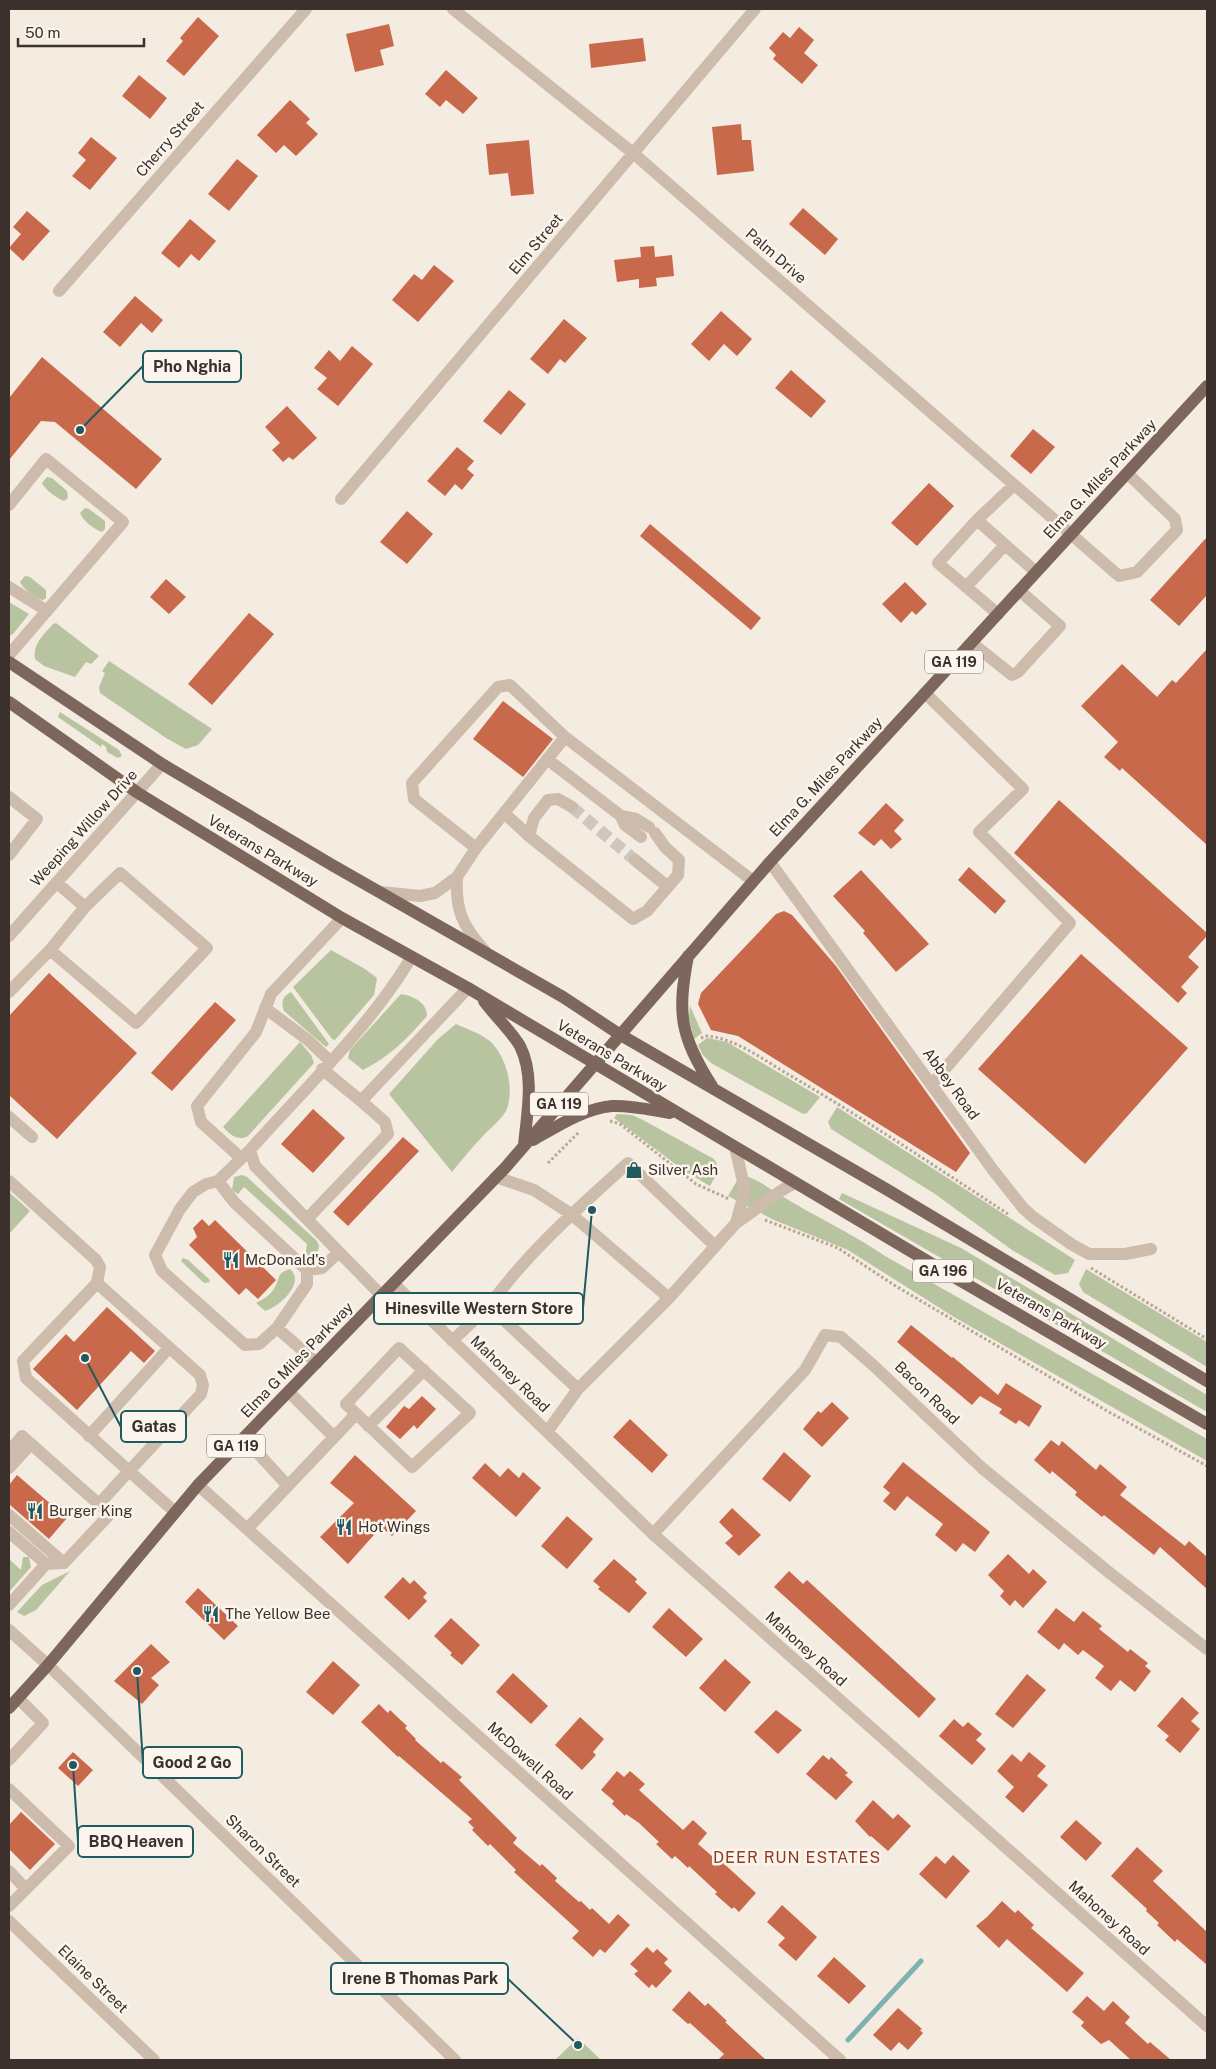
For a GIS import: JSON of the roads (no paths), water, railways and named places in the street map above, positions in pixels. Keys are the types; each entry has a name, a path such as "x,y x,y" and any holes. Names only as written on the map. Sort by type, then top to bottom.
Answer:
{"main road":[{"name":"Elma G. Miles Parkway","path":"476,1198 770,862 1207,386"},
{"name":"Veterans Parkway","path":"9,662 162,764 563,998 619,1034 870,1179 1207,1381"},
{"name":"Veterans Parkway","path":"9,702 138,793 342,918 473,992 1207,1424"},
{"path":"688,955 683,984 682,1022 696,1061 713,1088"},
{"path":"473,992 519,1045 527,1066 528,1091 524,1145"},
{"name":"GA 196","path":"524,1145 574,1119 605,1108 640,1108 680,1115"},
{"name":"Elma G Miles Parkway","path":"9,1708 48,1665 198,1485 476,1198"}],"street":[{"name":"Cherry Street","path":"58,291 306,9"},
{"name":"Palm Drive","path":"453,9 633,154 1119,576 1137,572 1178,530 1175,519 1128,474"},
{"name":"Elm Street","path":"341,499 755,9"},
{"path":"9,505 46,459 123,522 9,655"},
{"path":"998,614 938,563 977,520 1014,485"},
{"path":"977,520 1036,572"},
{"path":"966,587 1005,545"},
{"path":"9,587 47,611"},
{"path":"972,642 1012,675 1018,672 1060,626 1020,591"},
{"path":"476,848 414,799 412,784 498,687 510,685 565,737 753,881"},
{"path":"925,693 1023,789 979,832 1070,923 932,1084"},
{"path":"381,892 420,896 434,893 457,877 476,848 565,737"},
{"path":"504,813 529,836 633,919 647,911 678,875 679,860 651,836 636,819 621,816 547,759"},
{"name":"Weeping Willow Drive","path":"9,936 162,764"},
{"path":"9,797 37,819 9,854"},
{"path":"529,836 534,818 548,800 558,799 572,806"},
{"path":"635,860 668,887"},
{"name":"Abbey Road","path":"770,862 1009,1191 1033,1218 1089,1254 1125,1254 1151,1249"},
{"path":"9,992 50,950 85,907 120,872 207,948 136,1023 50,950"},
{"path":"457,877 456,898 462,919 474,939 488,955"},
{"path":"57,883 85,907"},
{"path":"342,918 271,994 256,1032 197,1106 201,1122 246,1154 255,1166 382,1296"},
{"path":"218,1181 234,1202 307,1270 307,1284 277,1328 258,1344 245,1345 162,1271 155,1255 180,1209 193,1192 206,1184 218,1181 246,1154 348,1042 397,981 411,958"},
{"path":"361,1101 473,992"},
{"path":"265,1008 308,1040 326,1065 361,1101 385,1122 388,1134 308,1220"},
{"path":"9,1116 32,1137"},
{"path":"734,1147 745,1190 746,1210"},
{"path":"452,1341 489,1306 509,1278 571,1214 628,1163 715,1246"},
{"path":"496,1177 534,1190 571,1214 669,1298"},
{"path":"9,1182 96,1260 100,1267 97,1283 23,1361 26,1378 175,1512"},
{"path":"547,1432 578,1389 669,1298 746,1210 796,1183"},
{"path":"307,1270 322,1268 339,1252"},
{"path":"97,1283 200,1375 203,1384 201,1394 99,1504"},
{"name":"Mahoney Road","path":"394,1284 653,1534 1207,2026"},
{"path":"489,1306 578,1389"},
{"path":"277,1328 317,1362"},
{"name":"Bacon Road","path":"653,1534 805,1370 825,1335 841,1337 982,1468 1111,1574 1207,1649"},
{"path":"90,1436 169,1348"},
{"path":"399,1348 470,1413 412,1467 356,1414 346,1404 399,1348"},
{"path":"368,1426 424,1370"},
{"path":"289,1392 334,1437"},
{"path":"247,1529 356,1414"},
{"path":"244,1438 288,1486"},
{"path":"9,1452 27,1440"},
{"path":"9,1468 27,1440"},
{"path":"9,1532 46,1564 64,1563 110,1514 27,1440"},
{"name":"McDowell Road","path":"198,1485 840,2060"},
{"path":"9,1515 64,1563"},
{"path":"9,1605 46,1564"},
{"name":"Sharon Street","path":"9,1630 48,1665 455,2060"},
{"path":"9,1760 43,1724 18,1698"},
{"path":"9,1789 69,1846 9,1906"},
{"path":"9,1871 26,1888"},
{"name":"Elaine Street","path":"9,1921 154,2060"}],"waterway":[{"path":"848,2040 921,1961"}],"tunnel":[{"path":"572,807 635,860"}],"place":[{"name":"Pho Nghia","path":"80,430"},
{"name":"Silver Ash","path":"634,1170"},
{"name":"Hinesville Western Store","path":"592,1210"},
{"name":"McDonald's","path":"231,1260"},
{"name":"Gatas","path":"85,1358"},
{"name":"Burger King","path":"35,1511"},
{"name":"Hot Wings","path":"344,1527"},
{"name":"The Yellow Bee","path":"211,1614"},
{"name":"Good 2 Go","path":"137,1671"},
{"name":"BBQ Heaven","path":"73,1765"},
{"name":"Irene B Thomas Park","path":"578,2045"}],"district":[{"name":"DEER RUN ESTATES","path":"797,1857"}]}
